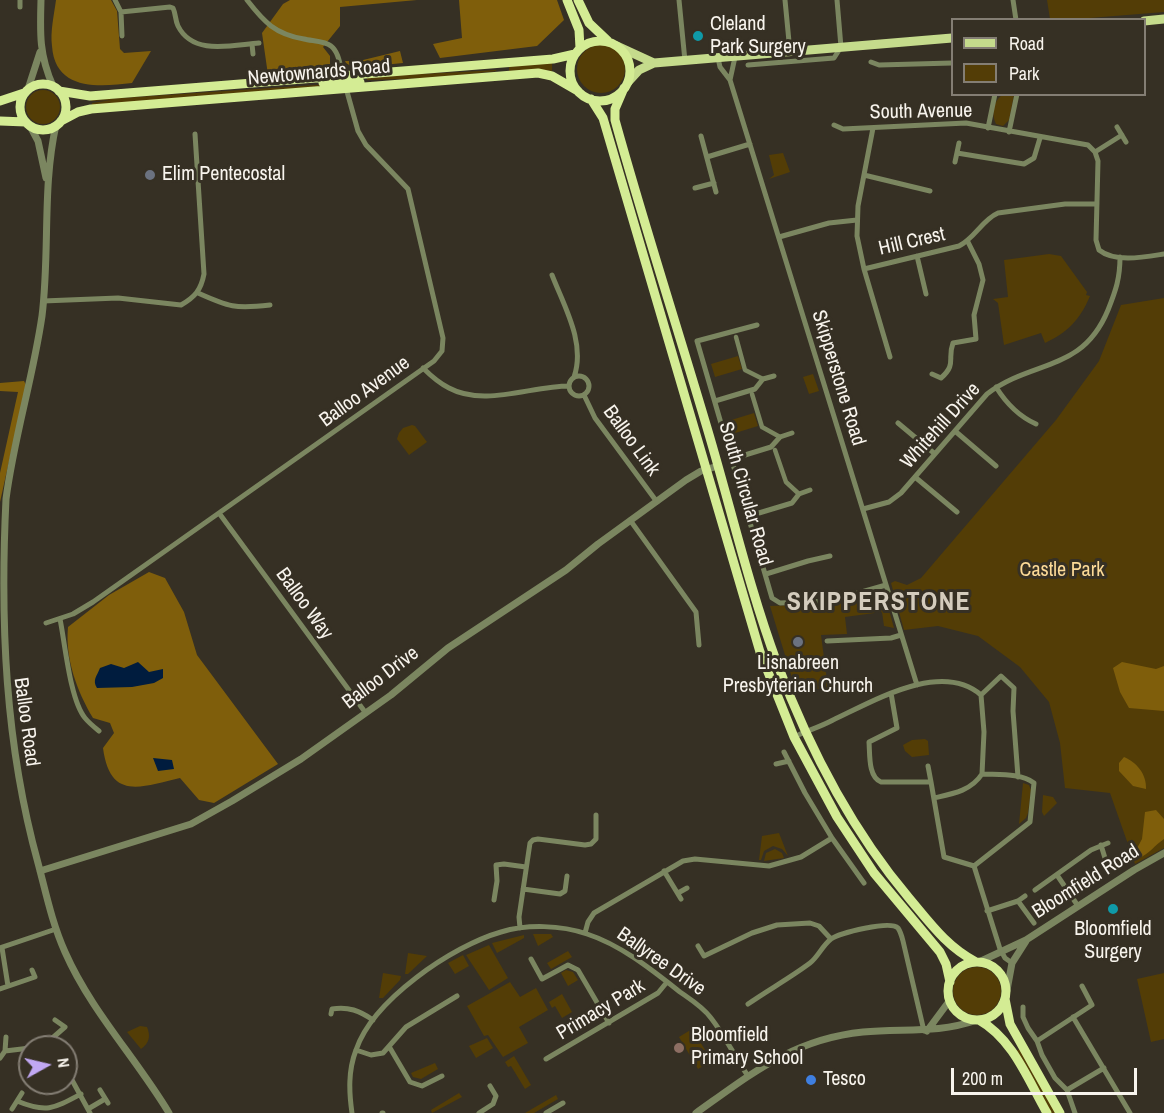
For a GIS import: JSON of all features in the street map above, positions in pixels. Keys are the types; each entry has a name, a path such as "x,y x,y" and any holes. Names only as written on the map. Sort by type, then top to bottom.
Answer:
{"highway":[{"path":"567,0 579,30 577,51 571,62 570,77 578,91 591,99 609,99 618,95 626,85 630,67 627,59 589,23 578,0"},
{"path":"577,51 589,43 599,41 613,44"},
{"name":"Newtownards Road","path":"58,123 78,112 91,109 553,59 577,51"},
{"name":"Newtownards Road","path":"56,88 90,96 252,83 409,84 538,73 552,76 578,91"},
{"path":"0,101 39,84 56,88 63,96 65,109 58,123 46,129 28,124 0,121"},
{"name":"South Circular Road","path":"626,85 615,109 615,120 694,385 760,652 794,737 837,817 874,873 940,952 946,964 950,982"},
{"path":"26,91 20,108 28,124"},
{"name":"South Circular Road","path":"591,99 603,118 776,661 805,732 835,792 864,840 946,943 960,954 977,962"},
{"path":"1047,1113 1001,1036 978,1020 960,1015 950,1000 950,982 960,968 977,962 995,968 1001,974 1010,1024 1060,1113"},
{"path":"978,1020 986,1019 998,1012 1006,995"}],"main road":[{"path":"1146,21 1164,19"},
{"path":"626,85 639,70 654,63 951,38"},
{"path":"613,44 654,63"}],"street":[{"path":"41,0 40,51 45,70 56,88"},
{"path":"115,0 121,12 122,36"},
{"name":"Balloo Avenue","path":"46,623 73,614 93,602 434,361 442,351 443,338 408,189 366,145 358,131 336,52 330,44 295,38 275,30 266,24 247,0"},
{"path":"679,0 685,62"},
{"path":"785,0 790,52"},
{"path":"748,66 834,58 841,47 837,0"},
{"path":"1013,0 1016,18"},
{"path":"121,12 170,7 173,8 177,24 186,38 201,46 255,43 253,54"},
{"path":"26,91 40,51"},
{"name":"Skipperstone Road","path":"730,80 735,57"},
{"name":"Skipperstone Road","path":"718,58 720,67 730,80 917,685"},
{"path":"871,62 879,65 951,63"},
{"path":"988,128 995,96"},
{"path":"1009,132 1017,96"},
{"name":"Balloo Road","path":"58,123 50,157 43,301 30,381 10,471 0,570 0,636 8,724 17,782 56,929 85,990 169,1113"},
{"name":"South Avenue","path":"834,125 843,129 966,123 1040,138 1080,142 1088,145 1095,152"},
{"name":"Balloo Road","path":"28,124 38,141 48,193"},
{"path":"1117,127 1126,142"},
{"path":"873,128 857,220 858,246 890,357"},
{"path":"43,301 118,298 181,305 198,293 204,274 195,134"},
{"path":"1122,135 1095,152 1099,165 1097,246 1102,253 1120,257 1164,254"},
{"path":"701,136 716,192"},
{"path":"957,153 1024,164 1034,158 1040,138"},
{"path":"955,162 960,143"},
{"path":"707,157 750,144"},
{"path":"864,175 930,191"},
{"path":"695,188 714,183"},
{"name":"Hill Crest","path":"864,268 959,246 968,242 982,225 998,213 1065,204 1097,204"},
{"path":"779,237 829,223 857,220"},
{"path":"932,374 942,378 949,371 952,365 951,347 953,343 976,339 974,315 983,280 979,264 968,242"},
{"path":"917,256 926,294"},
{"name":"Whitehill Drive","path":"863,509 894,500 987,394 996,387 1072,355 1088,342 1102,325 1119,284 1120,257"},
{"path":"552,274 573,332 578,357 574,377 569,386"},
{"path":"198,293 224,305 246,308 270,305"},
{"path":"757,325 697,341 772,598 780,603 830,601 886,585"},
{"path":"736,337 745,370 763,379"},
{"path":"423,368 450,389 460,393 484,396 550,386 569,386"},
{"path":"715,401 755,389 763,379 774,375"},
{"path":"569,386 573,394 579,396 584,395 589,388 588,381 584,377 574,377"},
{"path":"996,387 1007,404 1025,419 1036,424"},
{"path":"752,394 762,427 780,437"},
{"name":"Balloo Link","path":"584,395 595,418 657,502"},
{"path":"898,423 935,454"},
{"path":"955,431 996,466"},
{"path":"732,459 771,447 780,437 792,433"},
{"path":"775,450 786,482 799,494"},
{"name":"Balloo Drive","path":"40,871 191,824 232,801 301,759 391,695 448,648 566,570 686,480 713,467"},
{"path":"915,477 957,512"},
{"path":"749,516 792,503 799,494 810,490"},
{"name":"Balloo Way","path":"219,513 365,712"},
{"path":"630,520 696,612 699,645"},
{"path":"766,574 830,556"},
{"path":"60,619 69,676 83,717 99,731"},
{"path":"826,641 891,638 901,635"},
{"path":"981,695 1001,676 1014,688 1013,711 1018,777"},
{"path":"794,737 891,693 917,685 932,682 956,683 972,687 981,695 984,732 982,774 977,782 963,791 934,798"},
{"path":"891,693 897,728 869,742 873,774 876,780 881,782 931,782"},
{"path":"784,752 832,838 864,884"},
{"path":"776,764 789,761"},
{"path":"928,766 944,857 974,866"},
{"path":"974,866 1032,819 1034,783 1029,779 1018,777 982,774"},
{"path":"520,928 519,917 530,843 533,840 591,844 596,839 596,815"},
{"path":"585,933 594,913 683,861 695,859 770,866 801,857 832,838"},
{"path":"1035,890 1091,850 1108,843"},
{"path":"1101,845 1108,868"},
{"name":"Bloomfield Road","path":"977,962 1026,940 1164,853"},
{"path":"494,900 497,881 496,865 526,867"},
{"path":"974,866 1001,952 1012,963"},
{"path":"664,871 680,896 687,888"},
{"path":"1057,875 1078,906"},
{"path":"523,889 560,894 565,891 567,876"},
{"path":"987,911 1018,901 1025,896"},
{"path":"1018,901 1034,923"},
{"path":"698,946 704,956 752,933 777,925 810,923 819,926 831,939"},
{"path":"748,1004 812,962 831,939 850,932 893,925 898,928 903,941 925,1031"},
{"name":"Ballyree Drive","path":"352,1113 350,1077 356,1050 373,1020 423,972 491,935 520,928 551,928 585,933 603,939 623,951 668,982 708,1014 748,1076"},
{"path":"8,986 1,948 56,929"},
{"name":"Bloomfield Road","path":"1006,995 1012,963 1026,940"},
{"path":"531,959 542,979 568,965 578,970 609,1023"},
{"path":"0,989 35,977 32,970"},
{"name":"Primacy Park","path":"546,1059 658,993 668,982"},
{"path":"1082,986 1096,1011"},
{"path":"356,1050 376,1055 383,1053 390,1048 406,1027 457,996"},
{"path":"925,1031 950,1000"},
{"path":"1037,1041 1092,1005"},
{"path":"331,1014 332,1009 339,1007 358,1011 373,1020"},
{"path":"1023,1007 1023,1017 1055,1078 1067,1090 1075,1113"},
{"path":"1073,1017 1130,1113"},
{"path":"55,1020 65,1027 56,1035"},
{"path":"696,1113 748,1076 799,1047 827,1038 864,1032 950,1029 978,1020"},
{"path":"0,1058 5,1051 6,1037"},
{"path":"390,1048 410,1082 422,1086 442,1076"},
{"path":"5,1051 18,1049"},
{"path":"1067,1090 1104,1068"},
{"path":"479,1113 493,1104 496,1096 490,1086"},
{"path":"78,1089 89,1111 106,1101 100,1090"},
{"path":"16,1101 32,1112 44,1112 81,1094"},
{"path":"12,1109 20,1095"},
{"path":"546,1113 563,1103"}],"green space":[{"path":"1047,0 1164,0 1164,12 1089,18 1050,18"},
{"path":"596,45 606,45 618,52 625,64 625,74 618,86 606,93 596,93 581,82 577,74 577,64 588,49"},
{"path":"552,62 552,71 509,71 509,66"},
{"path":"497,71 433,78 367,80 367,77"},
{"path":"337,85 92,106 92,103 112,100 91,101 91,100"},
{"path":"43,90 55,95 60,107 55,119 43,124 31,119 26,107 31,95"},
{"path":"1001,96 1014,96 1009,120 1003,126 996,124 994,120 993,112"},
{"path":"783,153 790,172 769,179 774,175 769,155"},
{"path":"1049,254 1061,256 1087,292 1086,295 1090,296 1086,305 1072,325 1045,343 1041,333 1004,345 998,303 993,299 1008,297 1004,260"},
{"name":"Castle Park","path":"1164,298 1164,848 1135,864 1110,793 1065,788 1060,743 1049,702 1020,667 978,636 938,626 904,630 891,583 895,581 907,585 921,578 1056,420 1099,361 1121,305"},
{"path":"738,356 742,369 715,377 711,364"},
{"path":"813,374 819,391 809,394 803,377"},
{"path":"754,413 758,426 732,434 728,421"},
{"path":"412,425 427,442 409,455 397,439 403,428"},
{"path":"879,593 885,596 894,628 884,626 882,612 845,617 847,634 821,635 828,688 796,691 770,606 831,604"},
{"path":"925,739 928,741 929,755 912,757 905,751 903,745 912,740"},
{"path":"1023,783 1029,785 1031,790 1028,813 1019,824"},
{"path":"1043,795 1053,797 1057,803 1044,816 1042,812"},
{"path":"779,833 788,856 782,849 773,846 764,851 759,860 762,836"},
{"path":"775,849 782,853 784,858 764,861 766,853"},
{"path":"533,934 551,934 553,937 538,946"},
{"path":"524,935 524,938 497,953 492,943"},
{"path":"489,945 508,978 489,990 466,955"},
{"path":"568,951 572,957 551,969 547,963"},
{"path":"408,953 427,956 408,974 405,974"},
{"path":"463,955 469,966 455,974 448,963"},
{"path":"977,967 994,974 1001,991 994,1008 977,1015 960,1008 953,991 960,974"},
{"path":"566,970 573,972 578,980 568,986 561,973"},
{"path":"383,973 401,976 383,998 379,998"},
{"path":"1164,973 1164,1039 1151,1042 1137,979"},
{"path":"510,982 520,997 536,988 548,1010 519,1027 528,1043 503,1057 488,1035 484,1036 467,1006"},
{"path":"562,994 572,1012 562,1018 555,1006 552,1008 549,1002"},
{"path":"140,1026 147,1027 149,1034 146,1044 141,1049 127,1032"},
{"path":"692,1029 712,1061 698,1069 679,1037"},
{"path":"487,1038 493,1048 476,1058 469,1046"},
{"path":"1020,1049 1056,1113 1051,1113 1016,1051"},
{"path":"514,1056 531,1085 525,1089 511,1066 508,1067 505,1062"},
{"path":"435,1063 438,1069 421,1079 413,1077 411,1073"},
{"path":"459,1093 462,1097 432,1113 431,1110"},
{"path":"556,1095 558,1099 534,1113 525,1113"}],"shaded area":[{"path":"56,0 111,0 117,11 120,49 124,53 151,51 132,83 93,85 81,83 70,79 61,71 55,61 52,41"},
{"path":"290,0 417,0 340,7 340,26 323,47 330,56 330,70 268,75 262,33 283,4"},
{"path":"459,0 557,0 564,20 537,46 440,58 433,44 462,38"},
{"path":"400,51 403,63 354,68 345,61 359,61"},
{"path":"24,381 26,385 0,502 0,473 18,392 0,391 0,383"},
{"path":"149,572 165,578 184,612 197,655 278,764 214,803 199,800 180,778 152,785 130,786 120,783 112,776 103,748 114,733 110,723 93,718 73,674 68,651 68,627 109,595"},
{"path":"1122,662 1156,669 1164,666 1164,711 1129,708 1120,692 1113,668"},
{"path":"1124,757 1140,769 1145,778 1146,789 1133,786 1119,771 1119,763"},
{"path":"1156,810 1164,819 1164,839 1139,858 1134,854 1142,839 1145,812"}],"water":[{"path":"138,662 149,672 163,669 163,678 154,683 132,687 97,688 95,680 100,668 111,664 124,668"},
{"path":"153,758 172,760 174,769 158,771"}],"place":[{"name":"Cleland Park Surgery","path":"698,36"},
{"name":"Elim Pentecostal","path":"150,175"},
{"name":"Lisnabreen Presbyterian Church","path":"798,642"},
{"name":"Bloomfield Surgery","path":"1113,909"},
{"name":"Bloomfield Primary School","path":"679,1048"},
{"name":"Tesco","path":"811,1080"}],"district":[{"name":"SKIPPERSTONE","path":"879,603"}]}
